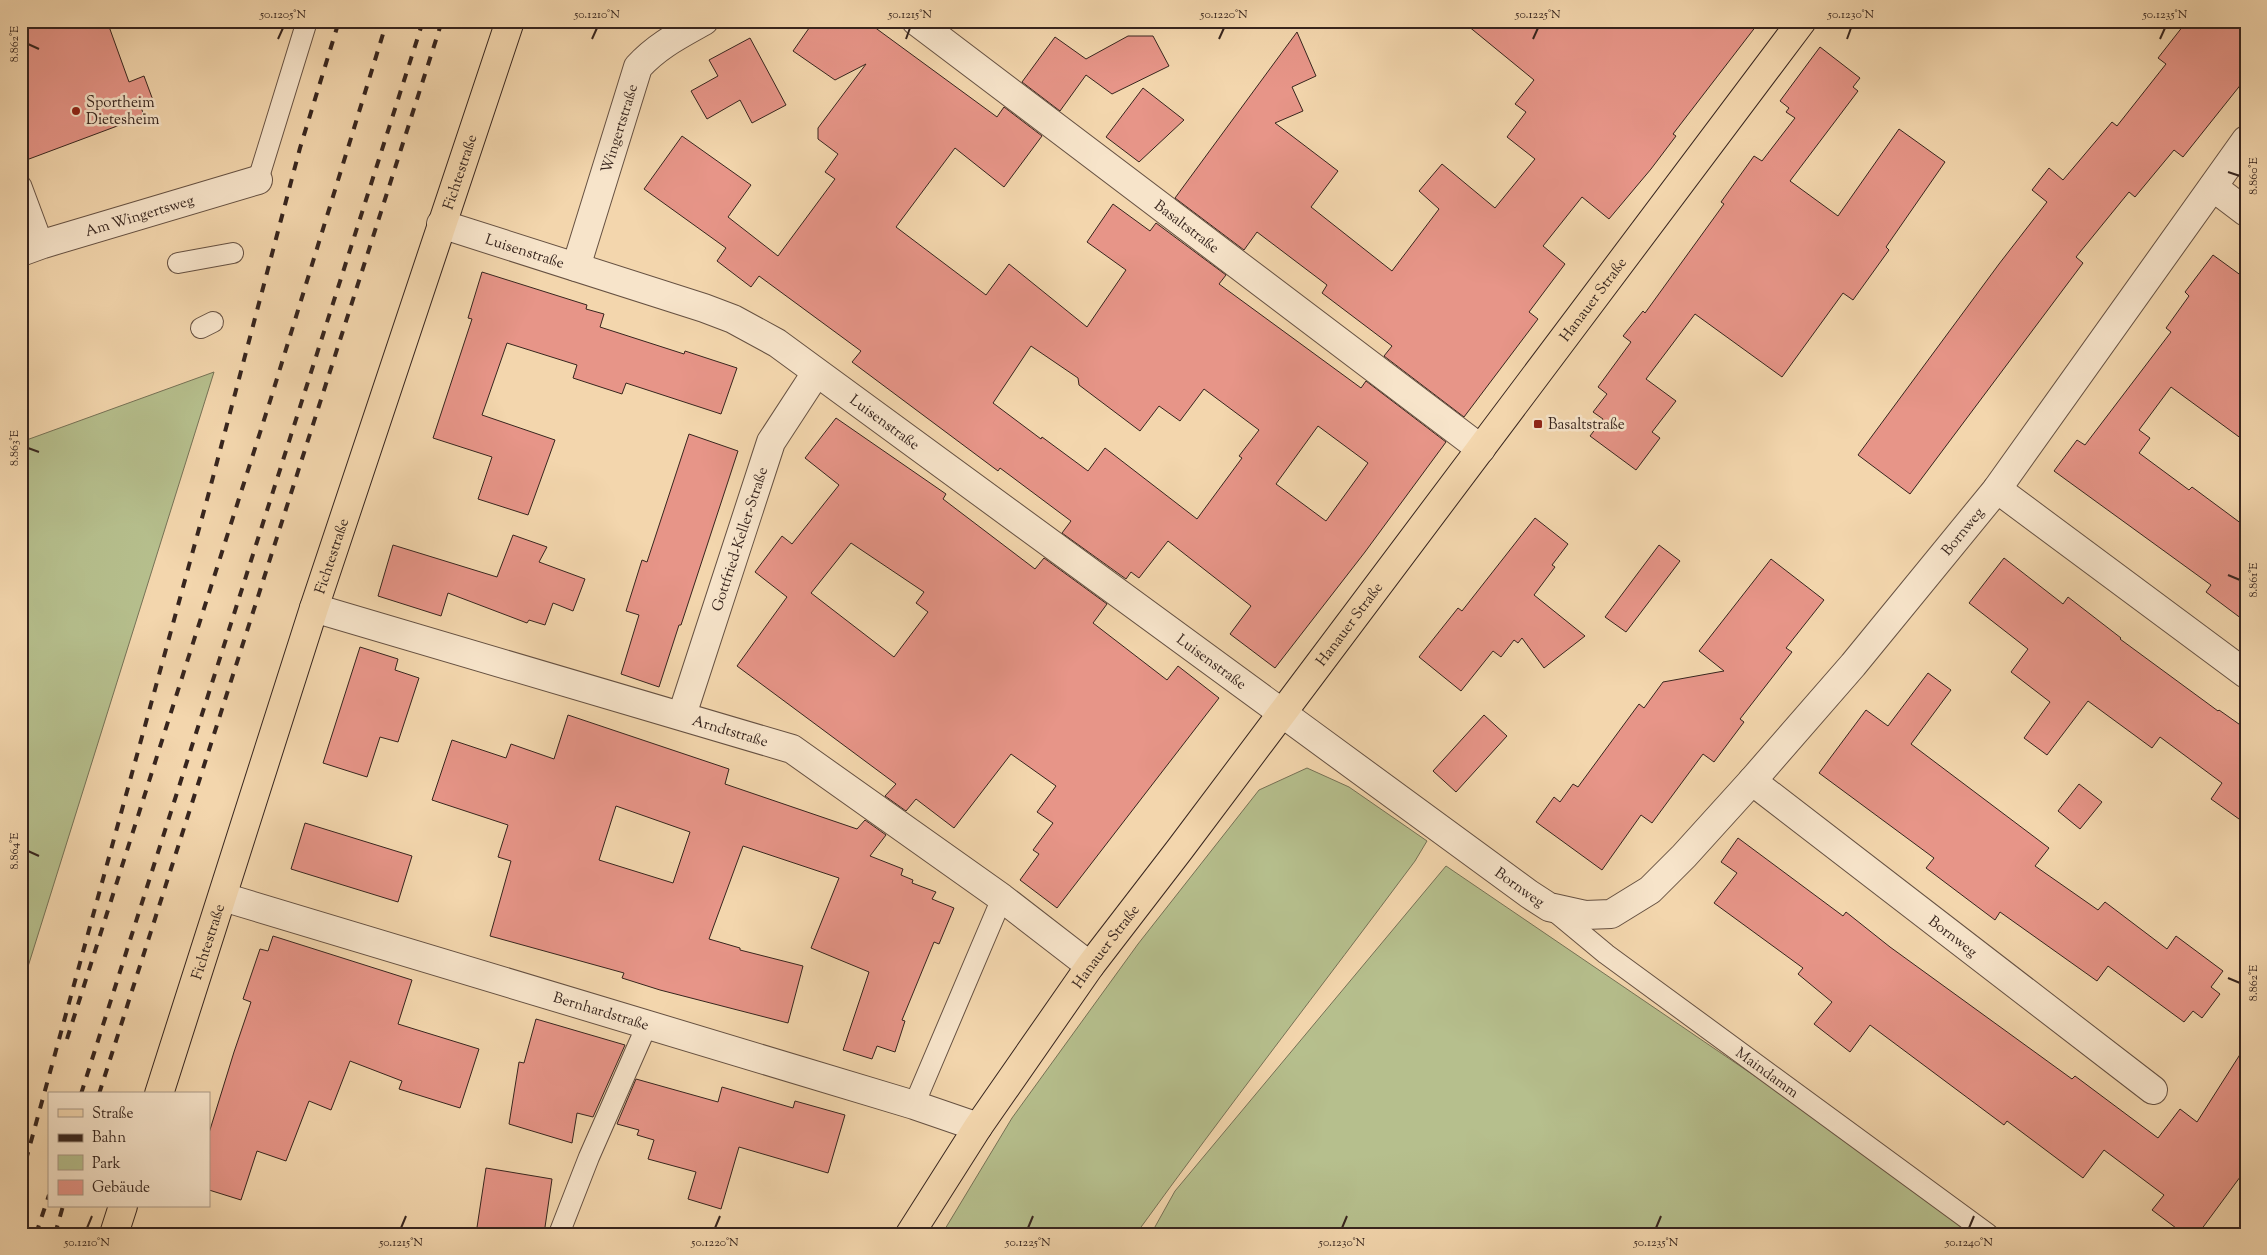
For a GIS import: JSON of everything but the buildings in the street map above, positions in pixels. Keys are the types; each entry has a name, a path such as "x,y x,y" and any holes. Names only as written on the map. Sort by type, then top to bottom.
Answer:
{"main road":[{"name":"Fichtestraße","path":"160,1092 314,608 510,21"},
{"name":"Hanauer Straße","path":"910,1234 978,1127 1090,966 1802,21"},
{"path":"114,1234 122,1208"}],"street":[{"name":"Wingertstraße","path":"576,267 638,68 650,54 666,42 704,21"},
{"name":"Basaltstraße","path":"916,21 1481,449"},
{"name":"Bornweg","path":"1283,712 1549,906 1585,915 1611,914 1629,904 1650,890 1752,781 1853,666 1997,489 2246,140"},
{"name":"Am Wingertsweg","path":"32,248 258,180"},
{"path":"2213,187 2246,212"},
{"name":"Luisenstraße","path":"441,224 733,319 777,343 1283,712"},
{"name":"Gottfried-Keller-Straße","path":"682,715 771,442 816,372"},
{"path":"1997,489 2246,674"},
{"name":"Arndtstraße","path":"314,608 792,749 1002,898 1090,966"},
{"name":"Bornweg","path":"1752,781 2153,1090"},
{"name":"Bernhardstraße","path":"223,897 914,1104 978,1127"}],"lane":[{"path":"258,180 307,21"},
{"path":"21,185 32,248"},
{"path":"178,263 232,253"},
{"path":"914,1104 1002,898"},
{"name":"Maindamm","path":"1549,906 1606,954 1988,1234"},
{"path":"559,1234 589,1157 648,1025"}],"green space":[{"path":"214,372 21,989 21,442"},
{"path":"1307,768 1349,787 1427,841 1415,861 1136,1234 942,1234 1012,1118 1138,944 1259,790"},
{"path":"1446,866 1987,1234 1151,1234 1175,1191"}],"railway":[{"path":"21,1178 208,496 300,148 339,21"},
{"path":"67,1039 271,398 387,21"},
{"path":"82,1092 423,21"},
{"path":"100,1092 442,21"},
{"path":"36,1234 48,1198"},
{"path":"55,1234 62,1208"}],"place":[{"name":"Sportheim Dietesheim","path":"76,111"},
{"name":"Basaltstraße","path":"1538,424"}]}
